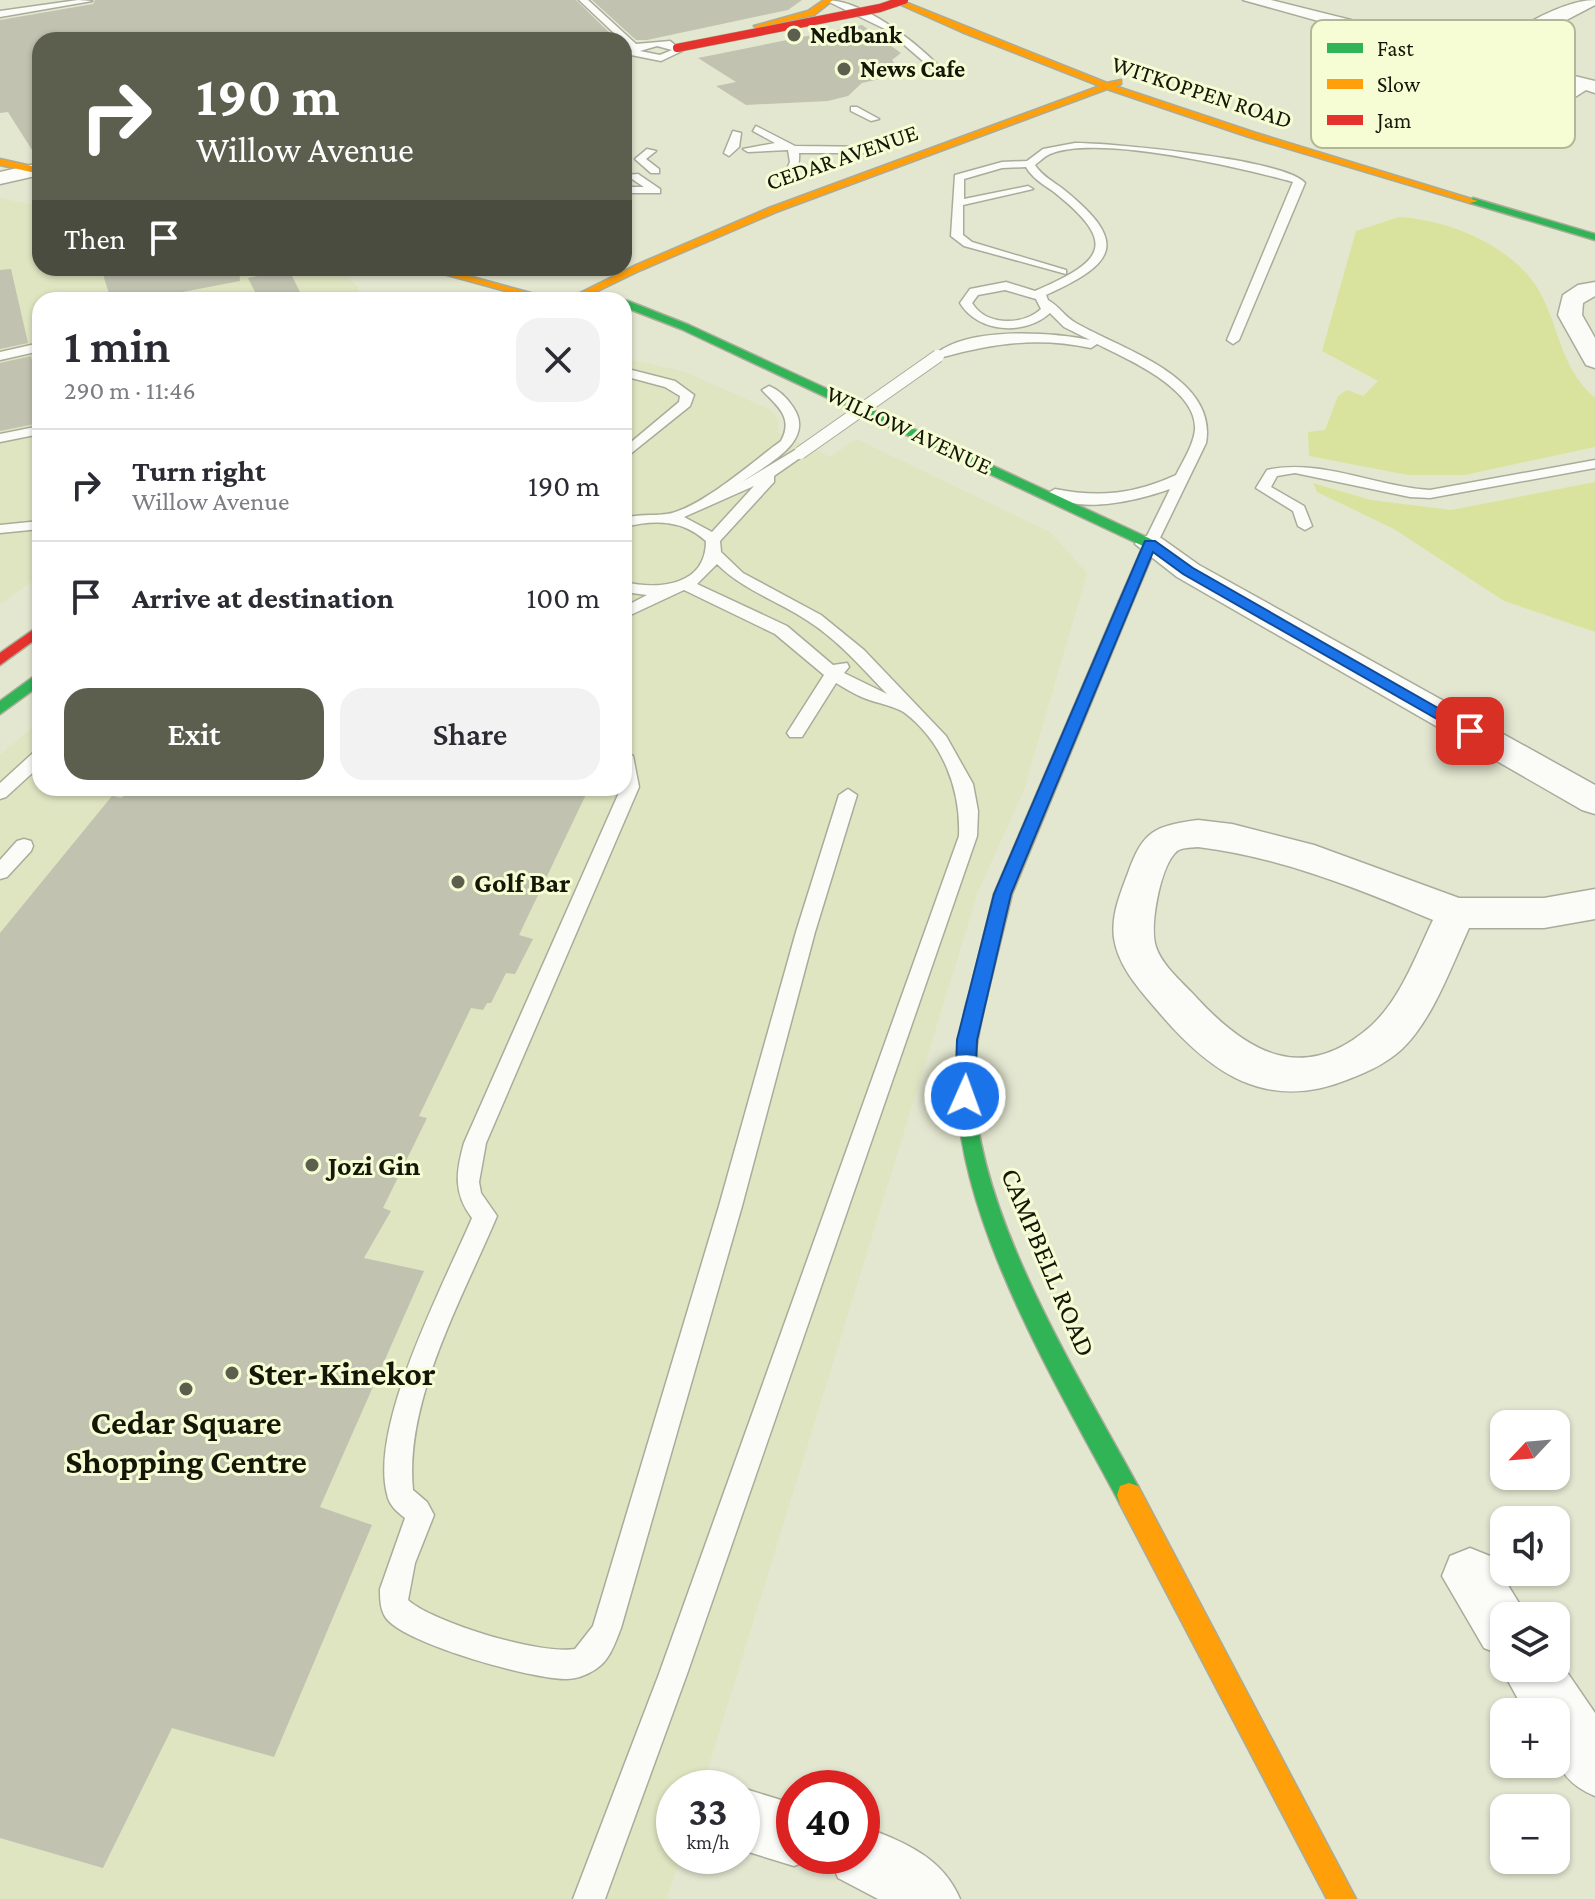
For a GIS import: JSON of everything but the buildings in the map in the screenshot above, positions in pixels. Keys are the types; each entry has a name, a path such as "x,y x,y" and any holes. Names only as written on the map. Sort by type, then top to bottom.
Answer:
{"main road":[{"path":"668,45 803,15 829,0"},
{"name":"WITKOPPEN ROAD","path":"894,0 952,27 1107,87 1595,237"},
{"path":"668,45 880,8 904,0"},
{"name":"WITKOPPEN ROAD","path":"936,0 1135,75"},
{"path":"952,27 1023,65 1025,101 1197,116"},
{"name":"CEDAR AVENUE","path":"779,185 1114,68"},
{"name":"CEDAR AVENUE","path":"632,269 769,208 1025,101 1107,87 1135,75"},
{"path":"665,253 650,290 658,308 685,327"},
{"path":"435,276 452,292"},
{"path":"454,276 508,292"},
{"name":"CEDAR AVENUE","path":"590,290 618,276"},
{"path":"544,292 566,286 595,292"},
{"name":"WILLOW AVENUE","path":"632,306 685,327 1035,488 1147,550"},
{"name":"WILLOW AVENUE","path":"763,387 857,429"},
{"name":"WILLOW AVENUE","path":"900,449 1093,537 1147,550"},
{"name":"CAMPBELL ROAD","path":"1147,550 1003,894 967,1040 965,1096 976,1158 998,1225 1042,1331 1342,1899"},
{"path":"1116,626 1117,576"},
{"path":"0,660 32,635"},
{"path":"0,709 32,683"}],"street":[{"path":"1251,0 1329,20"},
{"path":"1551,20 1593,0"},
{"path":"1,174 32,174"},
{"path":"1595,289 1586,290 1571,300 1570,315 1595,360"},
{"name":"WILLOW AVENUE","path":"1147,550 1595,801"},
{"path":"1456,913 1389,1035 1329,1071 1294,1078 1268,1074 1236,1061 1212,1041 1158,981 1142,960 1134,941 1134,910 1156,849 1175,836 1215,837 1343,866 1456,913 1544,913 1595,904"},
{"path":"1470,1576 1490,1607"},
{"path":"1539,1682 1595,1766"},
{"path":"880,1865 893,1871 928,1899"}],"lane":[{"path":"583,0 619,32"},
{"path":"829,0 890,28 934,66"},
{"path":"0,14 88,1"},
{"path":"588,25 607,22"},
{"path":"632,36 668,45 676,53 661,58 636,52 632,47"},
{"path":"632,54 668,45"},
{"path":"854,109 874,119"},
{"path":"756,129 789,147 795,162 779,185"},
{"path":"729,153 734,147 736,133"},
{"path":"1062,272 961,240 957,236 959,177 1002,165 1030,164 1039,154 1056,150 1114,144 1297,180 1300,183 1295,197 1233,340"},
{"path":"761,161 748,149 789,147 826,152 881,150"},
{"path":"651,151 640,159 655,171"},
{"path":"632,522 669,518 714,501 777,470 944,352 1043,316 1042,299 1086,272 1104,248 1104,242 1097,222 1033,171 1030,164"},
{"path":"632,179 656,191 632,191"},
{"path":"958,203 1028,189"},
{"name":"CAMPBELL ROAD","path":"1086,335 982,319 965,321 968,297 983,289 1006,286 1042,299 1068,324 1172,381 1199,411 1202,427 1199,443 1147,550"},
{"path":"944,352 965,321"},
{"path":"944,352 996,337 1025,334 1069,339 1118,350"},
{"path":"0,356 32,349"},
{"path":"632,374 670,384 687,395 685,403 632,448"},
{"path":"714,501 732,482 787,443 794,433 793,417 763,387"},
{"path":"0,438 32,432"},
{"path":"1305,526 1299,509 1263,488 1272,473 1295,469 1410,493 1430,494 1595,464"},
{"path":"632,609 703,575 714,548 777,470"},
{"path":"1035,488 1076,499 1118,500 1146,494 1182,478"},
{"path":"589,1899 673,1674 968,836 969,811 964,784 940,740 858,654 815,618 738,576 703,530 669,518"},
{"path":"0,529 32,526"},
{"path":"632,588 650,591 677,587 781,630 833,674 867,693 906,707"},
{"path":"796,733 833,674 858,654"},
{"path":"0,793 32,763"},
{"path":"626,796 475,1143 466,1181 470,1200 485,1216 414,1391 399,1450 397,1479 401,1499 417,1509 420,1515 392,1588 396,1608 417,1624 557,1666 571,1665 587,1658 600,1646 607,1628 686,1353 745,1166 801,948 848,795"},
{"path":"0,872 24,846"}],"shaded area":[{"path":"0,198 32,204 32,276 346,276 358,287 360,292 32,292 32,582 0,604"},
{"path":"632,360 685,372 771,410 779,421 777,432 830,457 856,439 1050,532 1087,573 1024,790 978,892 708,1770 656,1770 656,1874 675,1874 667,1899 0,1899 0,755 32,728 32,796 632,796"}],"green space":[{"path":"1399,217 1458,229 1495,248 1526,273 1546,304 1574,373 1595,398 1595,447 1465,475 1408,475 1309,456 1308,432 1325,430 1338,396 1347,390 1363,396 1378,381 1322,351 1356,231"},
{"path":"1595,482 1595,632 1504,601 1394,529 1317,492 1313,483 1371,500 1451,510"}],"traffic: fast":[{"path":"1473,201 1595,237"},
{"path":"632,306 685,327 1150,544 1126,601"},
{"path":"0,709 32,683"},
{"path":"978,996 967,1047 964,1085 974,1150 988,1201 1029,1303 1129,1495"}],"traffic: slow":[{"path":"758,26 811,13 829,0"},
{"path":"894,0 964,31 1107,86 1326,158 1473,201"},
{"path":"632,270 773,210 1118,82"},
{"path":"0,162 32,169"},
{"path":"458,276 520,292"},
{"path":"588,292 620,276"},
{"path":"978,996 1003,894 1126,601"},
{"path":"1129,1495 1342,1899"}],"traffic: jam":[{"path":"677,48 880,8 904,0"},
{"path":"0,660 32,635"}],"place":[{"name":"Nedbank","path":"794,35"},
{"name":"News Cafe","path":"844,69"},
{"name":"Golf Bar","path":"458,882"},
{"name":"Jozi Gin","path":"312,1165"},
{"name":"Ster-Kinekor","path":"232,1373"},
{"name":"Cedar Square Shopping Centre","path":"186,1389"}],"route":[{"path":"965,1096 967,1040 1003,894 1150,544 1188,571 1470,731"}]}
